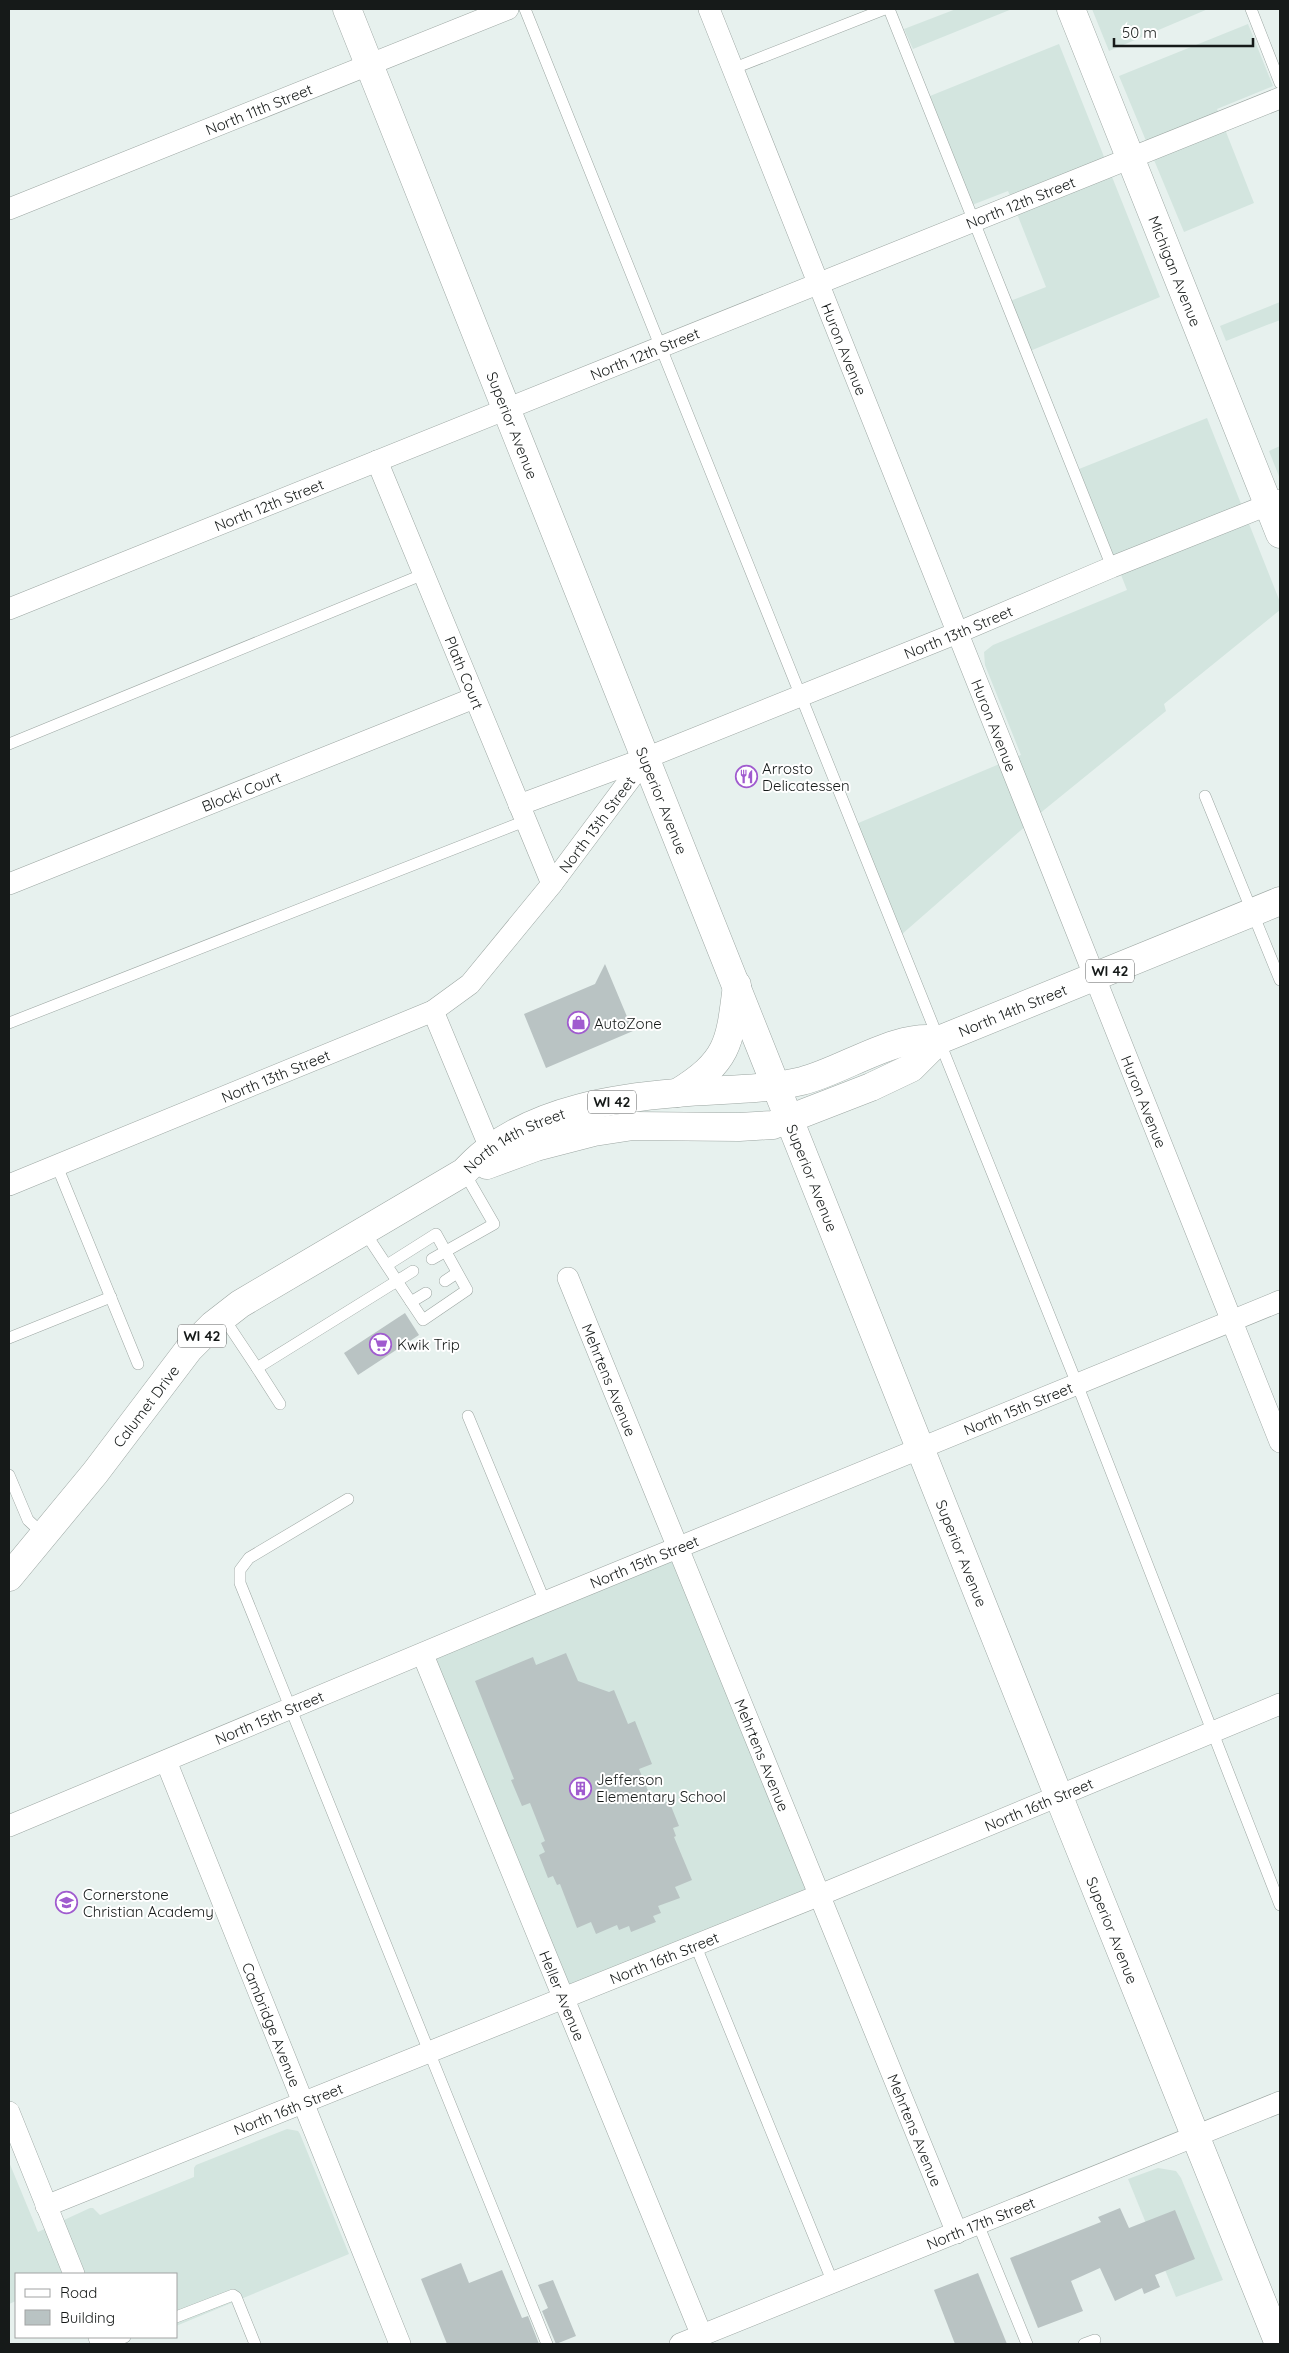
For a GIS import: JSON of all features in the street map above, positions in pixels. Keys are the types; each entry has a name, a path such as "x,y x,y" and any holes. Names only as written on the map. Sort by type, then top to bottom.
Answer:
{"street":[{"name":"Superior Avenue","path":"347,9 508,409 1059,1797 1279,2344"},
{"name":"North 11th Street","path":"9,209 508,9"},
{"name":"Huron Avenue","path":"709,9 1280,1442"},
{"name":"Michigan Avenue","path":"1071,9 1130,158 1274,503 1280,534"},
{"name":"North 12th Street","path":"9,609 1280,98"},
{"name":"Plath Court","path":"378,461 552,884"},
{"name":"North 13th Street","path":"9,1185 433,1011 470,984 552,884 646,758 957,633 1112,567 1274,503"},
{"name":"Blocki Court","path":"9,884 474,698"},
{"path":"522,813 646,758"},
{"name":"North 14th Street","path":"464,1172 536,1147 594,1132 633,1126 739,1127 773,1125 911,1068 939,1040 1280,901"},
{"path":"677,1093 708,1071 726,1048 733,1018 737,986"},
{"path":"433,1011 490,1148"},
{"name":"North 14th Street","path":"464,1172 490,1148 554,1115 586,1107 677,1093 753,1090 777,1086 824,1074 888,1047 929,1038 939,1040"},
{"name":"Calumet Drive","path":"9,1576 95,1474 189,1349 223,1317 240,1304 464,1172"},
{"name":"Mehrtens Avenue","path":"568,1278 957,2232"},
{"name":"North 15th Street","path":"9,1826 423,1655 545,1602 1280,1301"},
{"name":"Heller Avenue","path":"423,1655 702,2336"},
{"name":"North 16th Street","path":"46,2206 564,1996 820,1895 1280,1704"},
{"name":"Cambridge Avenue","path":"166,1761 400,2344"},
{"name":"North 17th Street","path":"680,2344 1280,2102"},
{"path":"9,2112 74,2273"}],"lane":[{"path":"525,9 1077,1384 1280,1905"},
{"path":"732,68 887,9 1112,567"},
{"path":"1250,9 1280,83"},
{"path":"9,744 424,574"},
{"path":"1204,796 1280,980"},
{"path":"9,1023 522,813"},
{"path":"57,1166 138,1364"},
{"path":"432,1259 494,1224 464,1172"},
{"path":"364,1231 423,1320 467,1290 436,1234 387,1265"},
{"path":"257,1368 413,1271"},
{"path":"445,1281 457,1273"},
{"path":"411,1302 426,1293"},
{"path":"9,1338 110,1297"},
{"path":"223,1317 280,1404"},
{"path":"468,1416 545,1602"},
{"path":"9,1475 28,1520 43,1534"},
{"path":"348,1499 330,1512 262,1549 246,1561 240,1570 240,1583 428,2052 548,2344"},
{"path":"695,1944 833,2283"},
{"path":"978,2224 1027,2344"},
{"path":"178,2316 234,2295 255,2344"},
{"path":"106,2344 122,2338"},
{"path":"1084,2344 1095,2340"}],"shaded area":[{"path":"956,9 1012,9 913,49 904,29"},
{"path":"1092,9 1208,9 1109,51"},
{"path":"1248,24 1273,86 1217,109 1254,203 1184,232 1119,76"},
{"path":"1059,44 1160,297 1030,351 1010,301 1046,287 1008,191 972,205 930,96"},
{"path":"1280,302 1280,320 1226,341 1220,326"},
{"path":"1207,418 1280,602 1280,610 1164,704 1166,711 1044,810 901,935 856,824 1021,755 985,665 984,652 993,645 1127,590 1079,469"},
{"path":"1280,446 1280,479 1269,451"},
{"path":"678,1548 820,1895 564,1997 423,1655"},
{"path":"287,2129 298,2131 349,2254 178,2325 178,2273 15,2273 15,2301 9,2304 9,2162 38,2232 90,2208 93,2208 100,2215 194,2177 196,2165"},
{"path":"1158,2168 1176,2171 1181,2178 1223,2280 1176,2297 1128,2179"}],"building":[{"name":"AutoZone","path":"605,964 633,1031 546,1068 524,1014 595,984"},
{"name":"Kwik Trip","path":"405,1313 419,1335 358,1375 344,1353"},
{"name":"Jefferson Elementary School","path":"566,1653 578,1681 609,1692 614,1690 628,1724 635,1721 652,1764 639,1769 651,1798 658,1795 661,1804 669,1801 679,1826 673,1828 676,1836 674,1837 692,1880 675,1887 680,1898 658,1906 661,1913 653,1916 656,1922 631,1932 629,1926 619,1930 617,1925 596,1934 591,1922 577,1928 560,1884 557,1885 553,1876 548,1878 539,1855 545,1852 541,1843 545,1841 530,1803 522,1806 511,1780 514,1779 475,1681 533,1657 536,1665"},
{"path":"1120,2208 1129,2228 1175,2210 1195,2259 1155,2275 1160,2287 1144,2294 1142,2288 1115,2301 1100,2268 1071,2281 1083,2311 1038,2328 1010,2258 1101,2222 1098,2217"},
{"path":"461,2263 469,2283 502,2270 522,2318 528,2316 539,2344 447,2344 421,2279"},
{"path":"978,2273 1007,2344 955,2344 934,2290"},
{"path":"553,2280 576,2336 556,2344 542,2311 548,2308 538,2285"}],"place":[{"name":"Arrosto Delicatessen","path":"746,777"},
{"name":"AutoZone","path":"578,1023"},
{"name":"Kwik Trip","path":"381,1344"},
{"name":"Jefferson Elementary School","path":"580,1788"},
{"name":"Cornerstone Christian Academy","path":"67,1903"}]}
